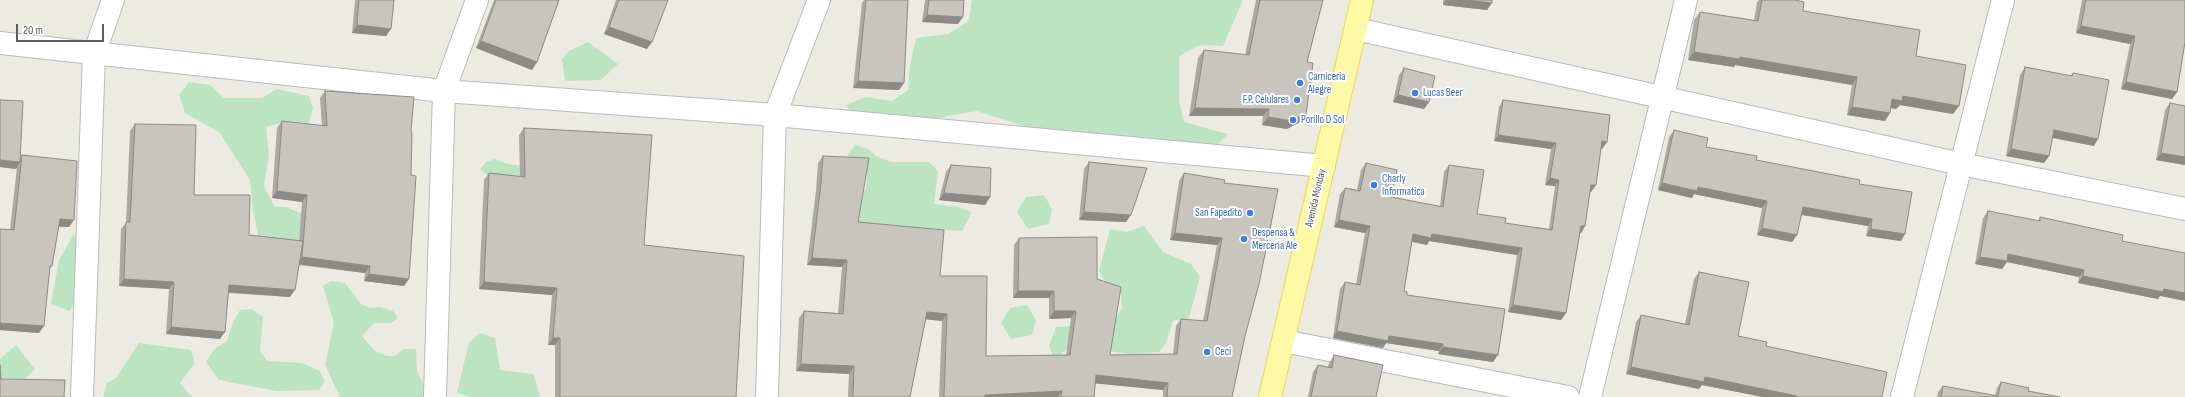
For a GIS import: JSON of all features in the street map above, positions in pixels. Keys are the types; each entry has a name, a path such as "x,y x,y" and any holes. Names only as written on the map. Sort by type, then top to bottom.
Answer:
{"main road":[{"name":"Avenida Monday","path":"1270,397 1362,0"}],"street":[{"path":"82,397 94,54 113,0"},
{"path":"435,397 444,91 477,0"},
{"path":"768,397 775,115 819,0"},
{"path":"1590,397 1686,0"},
{"path":"1902,397 2003,0"},
{"path":"1356,29 1961,164 2185,209"},
{"path":"0,43 444,91 775,115 1324,166"},
{"path":"1284,341 1568,397"}],"green space":[{"path":"972,0 1243,0 1223,46 1200,45 1179,56 1179,101 1184,122 1228,134 1212,150 1033,129 977,111 910,123 856,119 846,105 866,97 892,101 908,90 910,65 916,38 948,34 969,21"},
{"path":"588,42 618,64 601,80 565,81 562,59 569,51"},
{"path":"189,82 210,85 224,98 262,98 277,89 309,96 313,108 309,123 289,121 266,127 269,155 264,186 275,207 286,207 322,222 311,243 258,236 253,210 250,180 220,133 185,113 179,95"},
{"path":"855,145 868,149 876,156 891,162 929,162 938,171 934,204 958,207 972,212 962,231 843,225 811,220 818,197 861,197 866,188 867,175 865,159 847,156"},
{"path":"495,159 508,164 524,166 564,184 487,175 480,169 486,162"},
{"path":"1044,195 1052,209 1049,224 1028,229 1017,212 1026,197"},
{"path":"1144,226 1163,252 1191,264 1200,277 1189,318 1173,321 1166,343 1159,352 1132,354 1071,347 1054,358 1049,346 1056,327 1113,324 1122,308 1121,294 1108,286 1099,271 1110,229 1126,232"},
{"path":"74,234 78,244 76,299 70,311 51,304 59,260"},
{"path":"331,281 345,283 361,304 370,308 380,307 393,311 398,318 391,323 374,323 362,336 375,351 387,356 395,356 403,349 416,349 417,371 425,387 422,397 340,397 325,365 334,323 323,286"},
{"path":"1027,305 1036,320 1032,335 1011,339 1001,323 1010,308"},
{"path":"251,309 263,317 260,351 267,361 302,363 320,371 325,382 319,390 276,391 219,380 206,362 214,349 227,341 234,320 240,310"},
{"path":"480,333 495,338 500,370 534,374 540,397 471,397 457,393 469,342"},
{"path":"139,343 191,350 195,363 180,383 192,397 103,397 107,383 116,378"},
{"path":"16,345 35,369 25,379 1,378 0,359"}],"building":[{"path":"359,0 394,0 391,29 357,25"},
{"path":"496,0 559,0 537,62 481,41"},
{"path":"619,0 668,0 652,42 609,27"},
{"path":"866,0 908,0 904,83 858,81"},
{"path":"929,0 964,0 963,17 927,15"},
{"path":"1260,0 1323,0 1307,62 1313,63 1306,114 1292,121 1268,117 1269,109 1195,108 1204,50 1249,55"},
{"path":"1465,0 1492,0 1492,3"},
{"path":"1762,0 1795,0 1804,2 1803,11 1920,30 1916,56 1966,65 1959,106 1903,96 1902,101 1892,99 1890,113 1852,107 1857,77 1740,57 1739,59 1694,52 1700,12 1758,21"},
{"path":"2086,0 2185,0 2185,42 2177,92 2126,82 2135,36 2081,26"},
{"path":"2025,67 2072,76 2073,73 2109,80 2098,139 2054,130 2049,156 2011,149"},
{"path":"1404,68 1435,76 1429,102 1398,95"},
{"path":"325,91 414,97 411,131 411,175 416,176 409,279 369,274 370,266 302,257 307,195 277,191 282,121 327,126"},
{"path":"0,100 23,101 20,162 0,160"},
{"path":"1503,100 1610,115 1607,142 1602,141 1596,185 1591,185 1585,226 1581,226 1566,313 1513,305 1522,248 1432,234 1431,238 1413,234 1404,291 1407,292 1407,295 1505,309 1498,355 1443,347 1443,344 1389,336 1388,341 1337,331 1345,282 1360,285 1370,226 1339,220 1345,188 1360,191 1366,163 1397,170 1391,197 1443,207 1449,165 1484,170 1477,214 1506,218 1505,223 1552,230 1559,180 1550,178 1556,143 1498,135"},
{"path":"2170,103 2185,106 2185,157 2161,153"},
{"path":"135,124 196,125 194,195 250,195 249,235 303,241 295,290 229,285 225,332 171,327 174,282 124,279 126,222 130,222"},
{"path":"524,128 652,135 644,245 744,256 736,397 560,397 560,338 553,338 557,288 484,282 489,173 525,177"},
{"path":"1674,130 1708,138 1706,147 1757,156 1756,160 1860,180 1859,184 1912,192 1905,234 1871,229 1872,219 1803,207 1797,235 1762,228 1767,201 1698,187 1697,191 1662,183"},
{"path":"22,155 77,161 74,220 60,219 52,266 50,266 44,326 0,323 0,229 14,230"},
{"path":"823,156 869,158 858,222 944,230 940,276 987,276 986,356 1070,355 1076,311 1054,311 1054,291 1018,291 1019,238 1097,237 1097,279 1121,287 1110,355 1177,354 1181,319 1207,321 1222,238 1175,233 1184,173 1225,180 1224,183 1278,189 1259,284 1245,336 1232,397 1167,397 1168,383 1096,375 1094,397 1061,397 1062,391 985,395 985,397 944,397 947,314 927,312 910,397 853,397 854,366 801,364 804,311 843,314 847,260 812,258"},
{"path":"1089,162 1147,168 1131,215 1084,212"},
{"path":"951,165 991,168 990,197 944,193"},
{"path":"1988,211 2040,221 2040,217 2123,235 2122,241 2185,253 2185,293 2164,289 2163,292 2083,276 2084,270 2008,254 2007,261 1980,257"},
{"path":"1699,272 1749,282 1738,336 1767,342 1766,346 1887,372 1882,397 1796,397 1797,396 1705,377 1704,382 1631,367 1641,315 1689,325"},
{"path":"1334,355 1383,365 1376,397 1311,397 1318,365 1332,368"},
{"path":"0,365 1,379 65,380 64,397 0,397"},
{"path":"2001,382 2029,388 2028,391 2060,397 1941,397 1943,386 1998,396"}],"place":[{"name":"Carniceria Alegre","path":"1300,83"},
{"name":"Lucas Beer","path":"1415,93"},
{"name":"F.P. Celulares","path":"1297,100"},
{"name":"Porillo D Sol","path":"1293,120"},
{"name":"Charly Informatica","path":"1374,185"},
{"name":"San Fapedito","path":"1250,213"},
{"name":"Despensa & Merceria Ale","path":"1244,239"},
{"name":"Ceci","path":"1207,352"}]}
